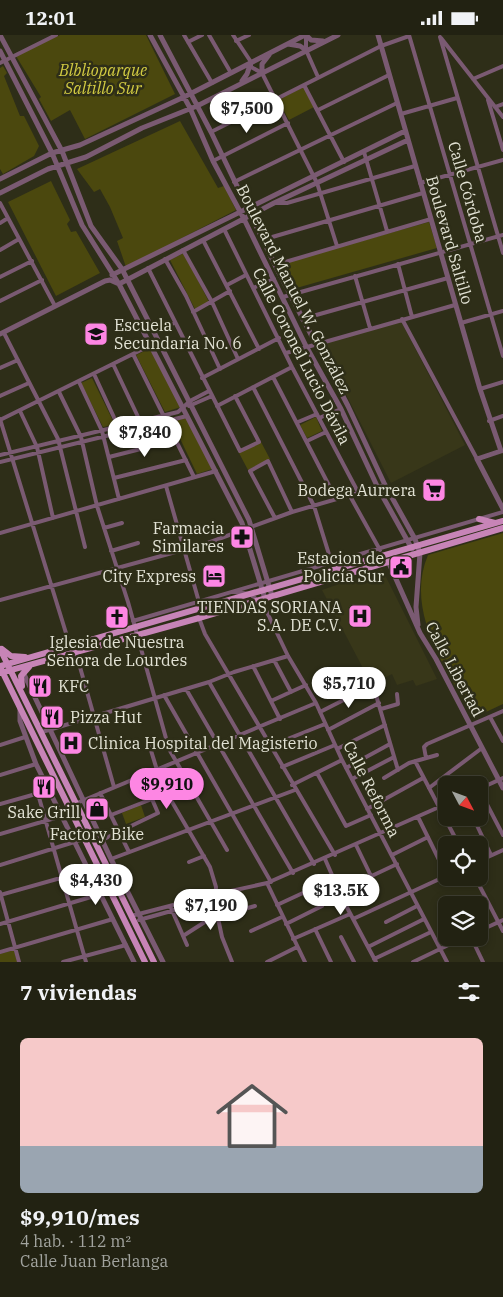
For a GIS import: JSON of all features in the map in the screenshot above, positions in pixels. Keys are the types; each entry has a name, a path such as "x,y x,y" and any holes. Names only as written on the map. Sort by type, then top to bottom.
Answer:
{"main road":[{"path":"479,519 495,523"},
{"path":"145,962 81,840 1,669 31,657 250,594 265,586 413,543 503,521"},
{"path":"9,667 31,666 76,653 135,627 199,617 265,600 388,561 417,555 503,528"},
{"path":"191,611 199,602"},
{"path":"151,622 160,613"},
{"path":"0,648 12,656 31,657"},
{"path":"0,648 42,732 80,801 100,855 154,962"},
{"path":"26,699 21,680 23,672 31,666"},
{"path":"0,681 9,687"},
{"path":"81,840 89,829"},
{"path":"81,840 90,842 100,855"}],"street":[{"path":"0,35 62,151 91,226 122,269 252,527 265,586 265,600 250,594 234,592"},
{"path":"2,62 56,35"},
{"name":"Boulevard Manuel W. González","path":"150,35 190,108 214,161 274,278 306,346 341,409 378,488 413,543"},
{"name":"Boulevard Manuel W. González","path":"160,35 211,132 314,344 348,406 417,555"},
{"path":"184,35 212,83"},
{"path":"188,42 202,35"},
{"path":"210,35 231,73"},
{"path":"233,35 251,62 253,69 262,73"},
{"path":"236,41 249,35"},
{"path":"306,35 312,40 324,41"},
{"path":"0,179 52,153 80,145 184,97 306,35"},
{"path":"306,35 306,51 318,77"},
{"path":"0,193 57,166 68,165 86,157 142,128 197,106 338,35"},
{"name":"Boulevard Saltillo","path":"378,35 480,389 502,451"},
{"path":"211,132 274,98 381,46 409,35"},
{"name":"Calle Córdoba","path":"409,35 503,356"},
{"path":"439,36 503,117"},
{"path":"439,36 478,167 501,236 503,253"},
{"path":"285,44 300,46 306,51"},
{"path":"0,51 2,62 52,153 82,225 119,284 217,473 245,530 265,586"},
{"path":"273,51 262,64 262,73 317,183 337,246"},
{"path":"240,83 247,73 251,62"},
{"path":"473,79 503,66"},
{"path":"318,110 389,75"},
{"path":"304,85 344,162"},
{"path":"400,114 457,98"},
{"path":"487,98 503,150"},
{"path":"234,182 397,103"},
{"path":"495,107 503,104"},
{"path":"214,161 288,123"},
{"path":"85,547 59,445 18,360 2,334 110,280 113,273 241,213 405,131"},
{"path":"119,284 274,203 408,140"},
{"path":"80,145 86,157"},
{"path":"364,152 387,231"},
{"path":"420,183 503,160"},
{"path":"274,203 287,203 415,166"},
{"path":"262,240 423,193"},
{"path":"0,203 55,306"},
{"path":"0,223 8,218"},
{"path":"275,265 431,219"},
{"name":"Calle Coronel Lucio Dávila","path":"224,229 292,367 359,493"},
{"path":"283,297 501,236"},
{"path":"0,250 19,239"},
{"path":"203,240 259,349"},
{"path":"171,247 174,255"},
{"path":"183,250 212,302 238,359"},
{"path":"166,259 220,369"},
{"path":"0,277 32,261"},
{"path":"398,264 412,317"},
{"path":"148,269 240,451 259,442 235,396"},
{"path":"227,285 246,275"},
{"path":"355,276 370,329"},
{"path":"253,288 274,278"},
{"path":"302,319 448,278"},
{"path":"0,301 42,280"},
{"path":"110,280 119,284"},
{"path":"193,312 230,291"},
{"path":"286,353 455,305"},
{"path":"461,323 503,311"},
{"path":"135,627 160,613 234,592 265,586 380,550 413,543 503,510 402,319"},
{"path":"156,331 174,323"},
{"path":"202,378 279,338"},
{"path":"70,647 0,420 151,345"},
{"path":"133,354 194,477"},
{"path":"0,368 18,360"},
{"path":"112,364 140,421"},
{"path":"217,406 292,367"},
{"path":"94,374 118,426"},
{"path":"273,377 298,422 336,499"},
{"path":"79,381 104,436 119,499"},
{"path":"480,389 503,382"},
{"path":"0,396 29,383"},
{"path":"253,387 314,505 332,564"},
{"path":"0,462 39,453 118,426 178,412 209,391"},
{"path":"59,392 81,439 97,506 135,627 166,741 175,762 227,850"},
{"path":"191,403 212,396"},
{"path":"319,418 341,409"},
{"path":"20,411 39,453 53,518"},
{"path":"298,422 317,413"},
{"path":"81,439 104,436 188,416"},
{"path":"490,421 503,417"},
{"path":"307,441 326,432"},
{"path":"109,457 176,440"},
{"path":"0,455 37,447 59,445"},
{"path":"477,459 502,451"},
{"path":"114,478 186,460"},
{"path":"275,518 250,471 268,461 292,512"},
{"path":"0,533 194,477 225,472"},
{"path":"0,599 183,550 245,530 292,512 385,485"},
{"path":"166,486 199,602"},
{"path":"350,496 380,550"},
{"path":"104,528 122,523"},
{"path":"111,551 138,543"},
{"path":"417,555 416,607 418,625"},
{"name":"Calle Libertad","path":"388,561 418,625 482,748 501,779 503,788"},
{"name":"Calle Reforma","path":"265,600 288,656 316,703 346,768 447,962"},
{"path":"199,617 205,634 334,855"},
{"path":"76,653 114,787"},
{"path":"42,732 209,682 288,656"},
{"path":"274,660 290,692"},
{"path":"253,666 280,719"},
{"path":"23,672 50,729 80,801 102,840 163,962"},
{"path":"209,682 238,736 314,864"},
{"path":"271,701 306,685"},
{"path":"320,712 373,685 398,769"},
{"path":"186,689 292,873"},
{"path":"381,709 398,704 397,694"},
{"path":"164,695 269,883 282,917 305,962"},
{"path":"80,801 316,703"},
{"path":"328,730 379,703"},
{"path":"20,708 18,716 36,764 62,816 81,840 89,870 134,962"},
{"path":"426,758 424,747 427,744 503,711"},
{"path":"490,717 503,741"},
{"path":"270,746 325,724"},
{"path":"282,767 336,747 385,725"},
{"path":"0,745 25,737"},
{"path":"149,744 164,789 213,874 216,895 215,904 224,945 232,962"},
{"path":"346,768 390,745"},
{"path":"429,787 482,748"},
{"path":"384,778 415,761 437,755"},
{"path":"352,779 394,757"},
{"path":"292,785 342,760"},
{"path":"415,761 438,805"},
{"path":"0,775 36,764"},
{"path":"316,773 347,827 371,815"},
{"path":"367,809 423,778"},
{"path":"488,785 501,779"},
{"path":"0,804 50,790"},
{"path":"111,859 295,790"},
{"path":"100,793 130,852"},
{"path":"38,794 86,962"},
{"path":"102,840 157,815 154,800 150,799 111,815"},
{"path":"488,806 503,835"},
{"path":"133,918 200,903 216,895 269,883 438,807"},
{"path":"0,834 62,816"},
{"path":"418,817 438,858"},
{"path":"477,826 491,855"},
{"path":"392,855 428,837"},
{"path":"0,865 54,850 81,840"},
{"path":"356,845 371,876"},
{"path":"488,856 502,851 503,857"},
{"path":"189,862 204,856"},
{"path":"325,859 343,900 375,960 431,932"},
{"path":"361,881 397,864"},
{"path":"19,962 0,894 89,870"},
{"path":"277,905 333,879"},
{"path":"353,919 438,879"},
{"path":"480,886 503,931"},
{"path":"0,923 101,893"},
{"path":"343,900 357,893"},
{"path":"183,936 211,918 254,906"},
{"path":"386,922 417,906"},
{"path":"286,924 322,907"},
{"path":"171,908 187,945"},
{"path":"293,939 350,914"},
{"path":"251,931 282,917"},
{"path":"0,952 113,919"},
{"path":"368,947 424,919"},
{"path":"488,927 503,920"},
{"path":"315,929 331,962"},
{"path":"342,937 354,962"},
{"path":"63,962 126,945"},
{"path":"414,962 446,946"},
{"path":"475,946 483,962"},
{"path":"267,962 297,947"}],"shaded area":[{"path":"401,321 465,445 391,483 320,343"},
{"path":"382,569 437,679 416,686 413,680 397,685 392,674 376,682 366,674 322,590"}],"green space":[{"name":"Blblioparque Saltillo Sur","path":"60,35 146,35 175,94 85,139 70,110 51,121 39,99 41,97 16,56"},
{"path":"3,66 7,73 4,76 20,116 24,116 39,146 34,156 3,174 0,169 0,68"},
{"path":"304,87 314,107 289,120 278,100"},
{"path":"180,121 218,188 224,186 236,210 126,267 117,241 123,238 110,207 100,189 94,192 77,169"},
{"path":"51,181 70,220 67,224 71,232 76,231 100,273 56,296 8,202"},
{"path":"429,222 437,248 293,289 280,264"},
{"path":"184,253 209,302 195,309 170,260"},
{"path":"151,348 181,407 165,412 136,355"},
{"path":"92,378 115,425 103,427 81,383"},
{"path":"316,417 322,431 307,438 300,425"},
{"path":"186,418 212,469 197,474 172,422"},
{"path":"261,442 270,459 248,470 239,453"},
{"path":"503,533 503,704 473,718 441,660 432,639 425,619 421,598 422,576 428,555"},
{"path":"141,805 145,817 126,824 122,813"},
{"path":"14,950 17,962 0,962 0,954"}],"place":[{"name":"Escuela Secundaría No. 6","path":"96,334"},
{"name":"Bodega Aurrera","path":"434,490"},
{"name":"Farmacia Similares","path":"242,537"},
{"name":"Estacion de Policía Sur","path":"401,567"},
{"name":"City Express","path":"214,576"},
{"name":"TIENDAS SORIANA S.A. DE C.V.","path":"360,616"},
{"name":"Iglesia de Nuestra Señora de Lourdes","path":"117,617"},
{"name":"KFC","path":"40,686"},
{"name":"Pizza Hut","path":"52,717"},
{"name":"Clinica Hospital del Magisterio","path":"71,743"},
{"name":"Sake Grill","path":"44,787"},
{"name":"Factory Bike","path":"97,809"}]}
